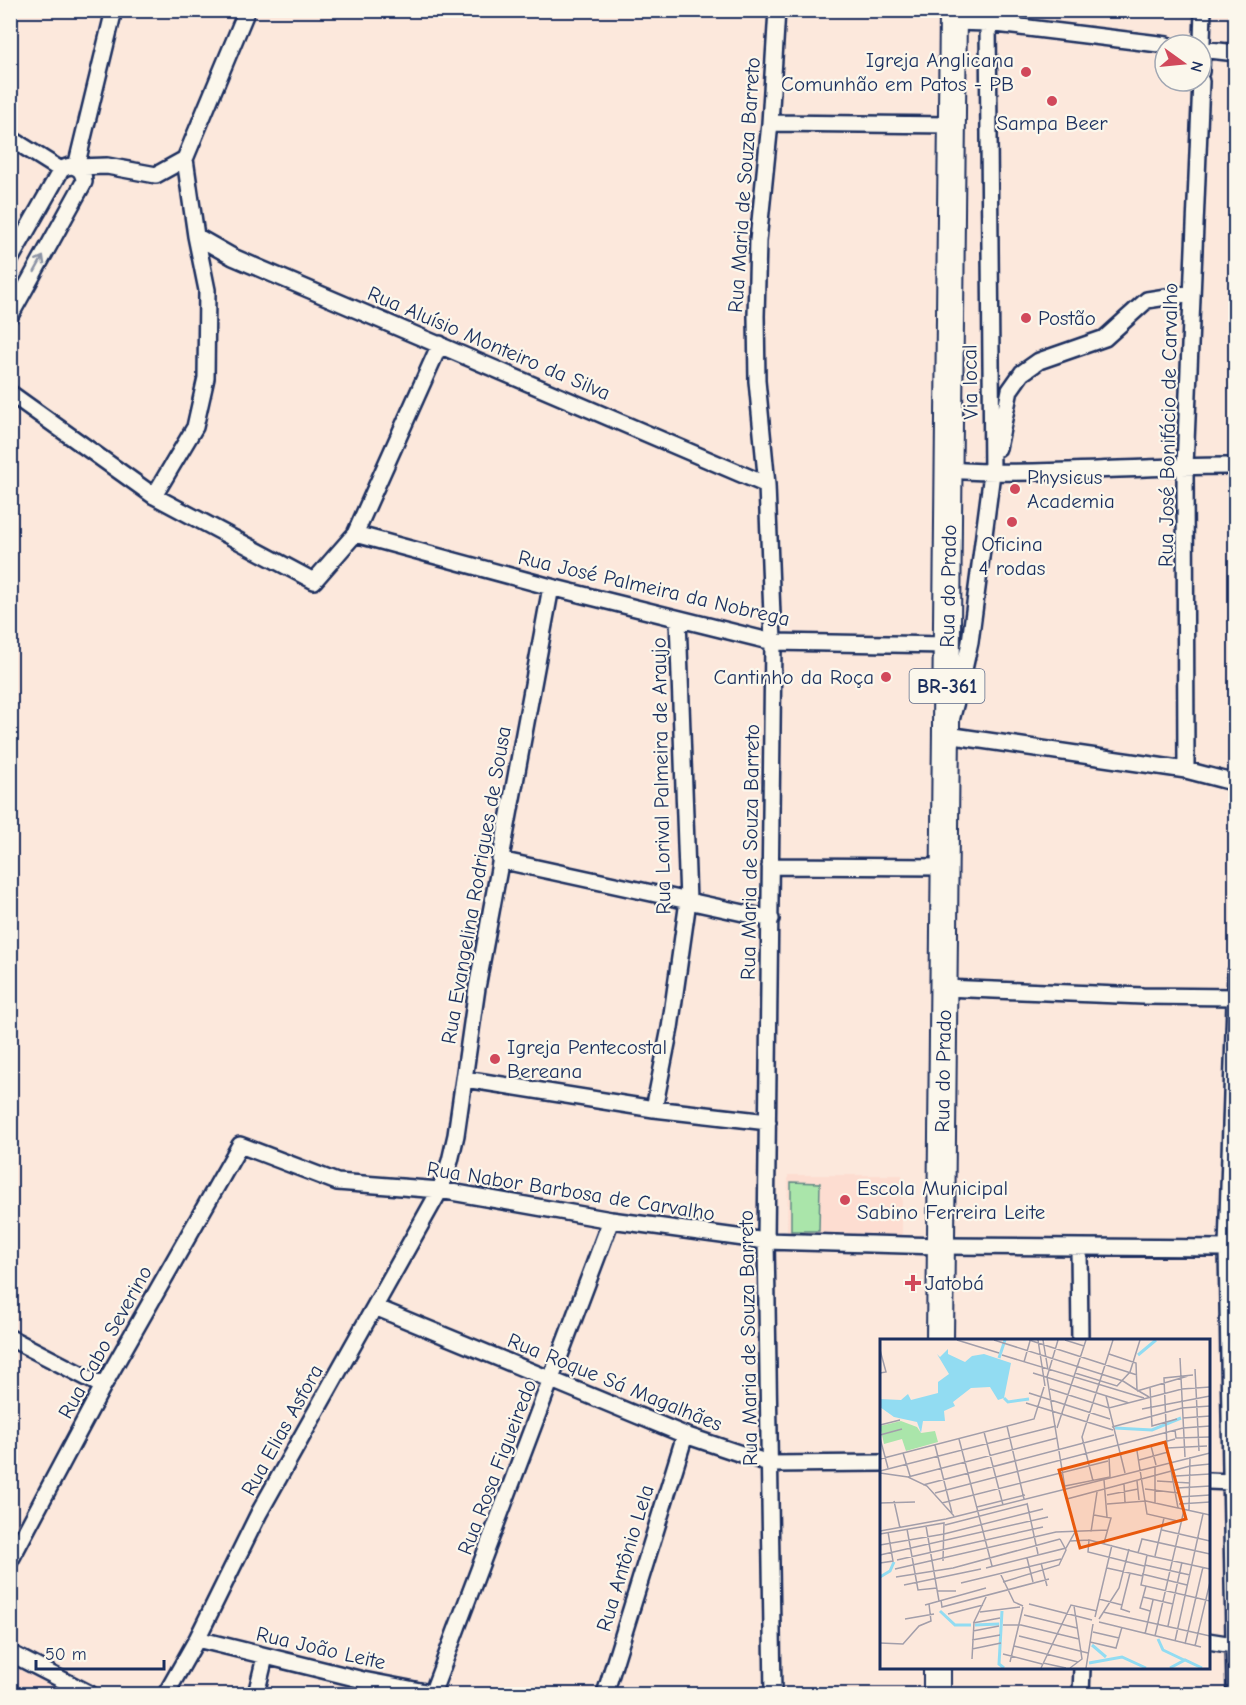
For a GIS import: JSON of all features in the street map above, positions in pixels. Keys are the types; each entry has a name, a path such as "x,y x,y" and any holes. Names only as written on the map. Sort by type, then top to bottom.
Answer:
{"main road":[{"name":"Rua do Prado","path":"940,1339 953,16"},
{"path":"937,1669 937,1695"}],"street":[{"path":"10,260 68,168 114,10"},
{"path":"154,496 195,428 206,378 207,290 196,236 185,159 247,10"},
{"name":"Rua Maria de Souza Barreto","path":"773,1695 766,1241 773,642 767,485 757,381 756,316 758,241 770,123 777,10"},
{"path":"1202,33 1203,10"},
{"path":"953,16 988,23 1153,43"},
{"name":"Via local","path":"946,735 970,642 992,473 988,23"},
{"path":"1213,50 1236,53"},
{"name":"Rua José Bonifácio de Carvalho","path":"1186,770 1185,466 1200,93"},
{"path":"770,123 952,125"},
{"path":"10,138 68,168 81,170 84,175 84,182 10,316"},
{"path":"68,168 107,166 156,175 185,159"},
{"name":"Rua Aluísio Monteiro da Silva","path":"196,236 233,257 767,485"},
{"path":"992,473 1010,390 1022,373 1039,361 1105,338 1147,300 1192,293"},
{"path":"10,393 154,496 314,581 356,534 440,344"},
{"path":"949,470 992,473 1236,466"},
{"name":"Rua José Palmeira da Nobrega","path":"356,534 551,587 773,642 947,645"},
{"name":"Rua Evangelina Rodrigues de Sousa","path":"440,1190 450,1161 465,1079 477,988 551,587"},
{"name":"Rua Lorival Palmeira de Araujo","path":"654,1109 670,1028 688,901 678,619"},
{"path":"946,735 1186,770 1232,782 1236,786"},
{"path":"500,860 771,919"},
{"path":"770,866 945,867"},
{"path":"1235,1695 1227,1248 1236,972"},
{"path":"944,988 1143,996 1234,997"},
{"path":"465,1079 654,1109 768,1122"},
{"name":"Rua Nabor Barbosa de Carvalho","path":"240,1145 337,1182 440,1190 611,1220 766,1241 940,1246 1227,1248"},
{"name":"Rua Cabo Severino","path":"10,1561 103,1386 240,1145"},
{"name":"Rua Elias Asfora","path":"166,1695 197,1639 260,1513 440,1190"},
{"name":"Rua Rosa Figueiredo","path":"434,1694 611,1220"},
{"path":"1079,1248 1080,1339"},
{"name":"Rua Roque Sá Magalhães","path":"375,1308 685,1435 771,1464 880,1463"},
{"path":"10,1338 103,1386"},
{"name":"Rua Antônio Lela","path":"605,1695 685,1435"},
{"path":"1210,1481 1232,1482"},
{"name":"Rua João Leite","path":"197,1639 265,1657 361,1687 434,1694"},
{"path":"1210,1641 1233,1645"},
{"path":"10,1653 90,1695"},
{"path":"256,1695 265,1657"},
{"path":"1082,1669 1082,1695"}],"shaded area":[{"name":"Escola Municipal Sabino Ferreira Leite","path":"788,1175 902,1175 902,1235 787,1235"},
{"path":"11,1665 66,1694 11,1694"}],"green space":[{"path":"791,1182 820,1183 819,1231 791,1231"}],"place":[{"name":"Igreja Anglicana Comunhão em Patos - PB","path":"1026,72"},
{"name":"Sampa Beer","path":"1052,101"},
{"name":"Postão","path":"1026,318"},
{"name":"Physicus Academia","path":"1015,489"},
{"name":"Oficina 4 rodas","path":"1012,522"},
{"name":"Cantinho da Roça","path":"886,677"},
{"name":"Igreja Pentecostal Bereana","path":"495,1059"},
{"name":"Escola Municipal Sabino Ferreira Leite","path":"845,1200"},
{"name":"Jatobá","path":"913,1283"}]}
